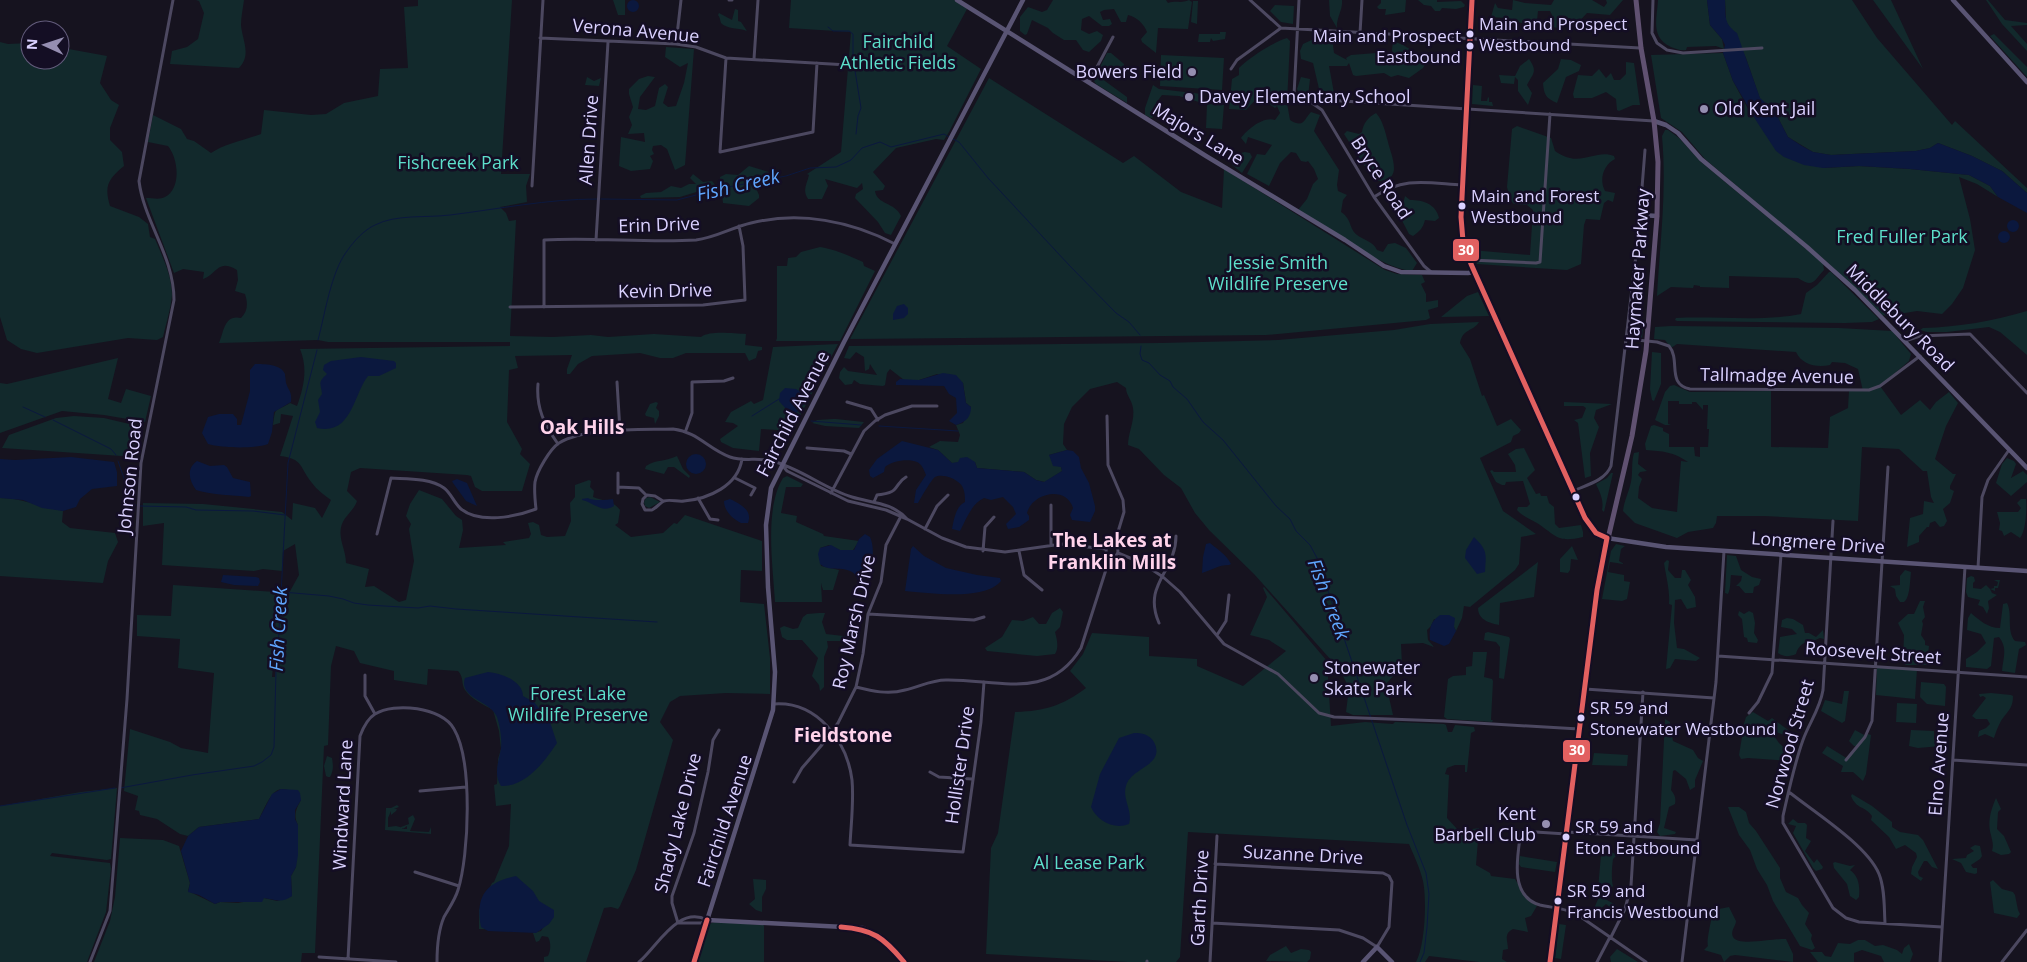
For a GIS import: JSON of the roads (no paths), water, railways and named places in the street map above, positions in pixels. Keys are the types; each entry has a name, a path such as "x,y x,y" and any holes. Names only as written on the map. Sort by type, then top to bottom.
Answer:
{"main road":[{"name":"Haymaker Parkway","path":"1550,962 1597,590 1607,538 1633,428 1646,351 1658,216 1658,162 1654,121 1641,48 1636,0"}],"street":[{"name":"Johnson Road","path":"90,962 110,910 127,699 142,460 174,300 173,283 168,263 142,197 139,181 173,0"},
{"path":"532,186 543,0"},
{"path":"676,44 681,0"},
{"path":"754,59 758,0"},
{"name":"Majors Lane","path":"957,0 965,2 1006,32 1345,240 1384,266 1401,272 1475,272"},
{"name":"Fairchild Avenue","path":"694,962 771,722 774,704 774,658 768,587 766,525 769,495 782,465 895,244 1023,0"},
{"path":"1250,0 1281,28 1641,48"},
{"path":"1299,0 1294,97 1306,100 1654,121"},
{"path":"1360,33 1362,0"},
{"path":"1472,0 1461,233 1475,272 1572,491 1590,526 1596,533 1607,538"},
{"path":"1653,0 1652,33 1660,46 1676,52 1762,48"},
{"path":"1953,0 2027,82"},
{"path":"1231,69 1236,60 1281,28"},
{"path":"1089,82 1113,37"},
{"name":"Verona Avenue","path":"540,38 676,44 696,47 726,58 848,65"},
{"name":"Allen Drive","path":"596,240 608,42"},
{"path":"726,58 720,152 813,132 817,63"},
{"name":"Bryce Road","path":"1306,100 1322,110 1374,197 1431,273"},
{"path":"1322,110 1321,105 1326,100"},
{"path":"1470,260 1536,264 1540,262 1550,114"},
{"name":"Middlebury Road","path":"1654,121 1666,125 1678,133 1701,159 1835,272 1920,356 2027,468"},
{"path":"1572,491 1601,479 1611,466 1640,215 1645,150"},
{"path":"1374,197 1389,187 1406,183 1462,185"},
{"path":"1640,215 1658,216"},
{"name":"Erin Drive","path":"544,307 544,240 700,239 739,226 765,220 813,218 856,227 895,244"},
{"name":"Kevin Drive","path":"510,307 713,305 745,300 743,246 739,226"},
{"path":"1905,341 1920,336 1970,334 2027,393"},
{"name":"Tallmadge Avenue","path":"1626,339 1657,342 1669,346 1674,357 1675,378 1681,386 1690,389 1869,390 1880,386 1920,356"},
{"path":"686,430 692,414 692,382 724,381 733,378"},
{"path":"617,382 620,431"},
{"path":"538,384 537,402 543,422 558,444"},
{"path":"848,402 871,409 878,420"},
{"path":"831,493 864,431 878,420 912,406 937,406"},
{"path":"1107,416 1108,465 1123,500 1124,512 1114,545"},
{"path":"377,534 391,478 436,484 445,488 459,507 470,514 482,517 520,515 536,509 535,483 538,473 558,444 575,436 592,433 673,429 686,430 717,451 732,458 771,460 851,497 888,505 907,519 954,544 983,551 1019,550 1051,545 1074,544 1106,549"},
{"path":"807,448 844,451 851,454"},
{"path":"1978,568 1984,488 2009,450"},
{"path":"618,488 639,488 646,495 656,496 664,501 684,501 708,496 724,488 735,478 741,468 742,459"},
{"path":"782,465 787,471 848,501 902,515"},
{"path":"1846,760 1865,737 1872,722 1888,467"},
{"path":"618,473 618,493"},
{"path":"874,502 876,495 891,492 900,480 906,477"},
{"path":"735,478 755,488 752,495"},
{"path":"646,495 642,501 645,510 652,510 664,501"},
{"path":"925,529 937,506 948,495"},
{"path":"698,498 710,519 718,520"},
{"path":"1051,506 1051,545"},
{"name":"Roy Marsh Drive","path":"794,782 802,768 832,732 856,687 863,654 868,614 881,582 886,545 902,515"},
{"path":"983,551 986,527 994,517"},
{"name":"Norwood Street","path":"1833,521 1822,698 1803,740 1783,816 1783,823 1833,908 1839,914 1853,921 1942,927"},
{"path":"1159,623 1153,602 1156,589 1169,565 1176,536"},
{"name":"Longmere Drive","path":"1607,538 1666,547 2027,571"},
{"path":"1106,549 1109,545 1114,545"},
{"path":"1114,545 1118,548 1118,553"},
{"path":"1106,549 1106,554 1110,557"},
{"path":"1019,550 1024,575 1042,590"},
{"path":"1682,962 1714,698 1724,551"},
{"path":"1118,553 1142,563 1162,576 1180,592 1216,635 1232,650 1278,674 1319,713 1334,717 1443,720 1579,729"},
{"path":"1110,557 1115,557 1118,553"},
{"path":"1749,714 1767,687 1772,674 1781,555"},
{"path":"856,687 888,693 937,681 1032,684 1043,681 1063,670 1074,659 1081,648 1110,557"},
{"name":"Elno Avenue","path":"1940,962 1965,567"},
{"path":"1216,635 1226,621 1229,595"},
{"path":"868,614 974,620 984,617"},
{"name":"Roosevelt Street","path":"1718,656 2027,677"},
{"path":"365,675 364,693 368,704 375,714 393,708 424,710 439,714 454,728 458,739 466,787 467,834 459,886 440,930 437,962"},
{"name":"Hollister Drive","path":"832,732 843,751 851,777 850,845 962,852 981,722 984,682"},
{"path":"1584,689 1714,698"},
{"path":"1597,962 1625,909 1630,892 1643,692"},
{"path":"774,704 789,705 810,712 820,718 832,732"},
{"name":"Windward Lane","path":"348,959 360,736 364,726 375,714"},
{"name":"Shady Lake Drive","path":"678,923 672,903 672,896 694,833 708,772 713,740 719,730"},
{"path":"1953,760 2027,765"},
{"path":"930,772 945,778 972,780"},
{"path":"420,791 466,787"},
{"path":"1789,792 1856,845 1873,864 1881,881 1885,923"},
{"path":"1646,962 1572,912 1534,902 1527,897 1519,884 1517,868 1521,831 1697,840"},
{"name":"Garth Drive","path":"1210,962 1216,836"},
{"name":"Suzanne Drive","path":"1215,864 1378,872 1389,876 1392,882 1390,922 1385,936 1377,947"},
{"path":"415,872 459,886"},
{"path":"639,962 667,931 678,923 702,923 708,920 863,928 880,936 904,962"},
{"path":"1212,923 1339,930 1354,934 1377,947 1392,962"},
{"path":"2002,962 2027,930"},
{"path":"1363,962 1377,947"},
{"path":"319,957 396,962"}],"water":[{"path":"631,0 635,0 639,6 635,12 631,12 627,8 627,4"},
{"path":"1707,0 1725,0 1727,22 1737,33 1760,98 1774,110 1788,137 1813,152 1831,155 1916,151 1930,148 1938,143 1972,156 2002,171 2027,193 2027,213 1998,197 1990,186 1969,175 1859,166 1823,168 1804,165 1784,157 1776,151 1733,81 1723,53 1725,45 1710,25"},
{"path":"2011,220 2015,220 2019,226 2015,232 2011,232 2007,228 2007,224"},
{"path":"2002,231 2006,231 2010,237 2006,243 2002,243 1998,239 1998,235"},
{"path":"904,304 908,308 908,314 904,318 893,320 893,314 897,306"},
{"path":"361,357 394,361 396,368 379,376 368,376 345,420 338,426 329,429 317,428 315,422 320,412 318,400 322,394 320,383 327,374 323,370 324,365 331,361"},
{"path":"255,364 272,365 280,368 285,374 291,396 291,402 274,412 272,432 268,444 255,447 238,447 208,444 202,433 208,417 219,414 233,414 237,419 237,425 241,425 250,391 250,370"},
{"path":"943,373 956,375 963,383 966,403 971,407 967,419 956,425 949,421 957,413 956,398 949,394 944,386 896,385 896,382 900,379 919,380"},
{"path":"785,388 796,389 806,395 804,404 793,417 779,401 780,393"},
{"path":"902,441 938,450 952,463 958,462 960,458 967,457 975,462 977,468 1024,472 1036,480 1044,482 1062,471 1061,467 1053,466 1049,455 1067,450 1073,451 1079,457 1081,468 1089,483 1095,511 1090,522 1072,520 1070,515 1073,508 1069,501 1064,496 1049,494 1035,501 1030,506 1027,513 1029,520 1019,527 1008,529 1006,524 1016,514 1013,507 1003,497 991,500 984,498 972,508 960,531 952,529 957,510 965,502 963,488 957,481 946,476 935,477 918,503 914,503 916,490 926,475 919,463 909,460 896,462 885,467 884,472 873,478 870,476 869,470 877,459"},
{"path":"692,454 700,454 706,460 706,468 700,474 692,474 686,468 686,460"},
{"path":"71,457 114,462 117,472 117,486 92,489 80,499 76,507 63,511 42,508 23,500 0,498 0,459"},
{"path":"197,461 210,466 224,465 233,478 250,482 251,496 222,495 196,490 190,471"},
{"path":"457,479 467,483 477,506 466,501 452,481"},
{"path":"588,498 596,500 613,499 614,506 605,509 582,500"},
{"path":"730,499 745,508 749,514 748,523 741,523 727,511 724,501"},
{"path":"865,534 870,537 872,542 873,554 871,567 862,583 848,570 827,568 820,564 818,554 820,548 831,545 840,550 854,550 859,539"},
{"path":"1474,537 1484,549 1486,556 1485,572 1477,574 1465,558 1466,550"},
{"path":"1210,543 1231,564 1202,573 1206,544"},
{"path":"913,546 924,556 946,568 1000,578 1001,581 983,591 970,593 942,594 905,591"},
{"path":"223,575 256,577 259,578 260,582 258,586 234,585 221,582"},
{"path":"1440,615 1449,615 1455,618 1454,627 1456,631 1449,644 1444,646 1430,640 1431,626"},
{"path":"488,672 505,676 519,686 523,696 534,702 550,722 557,743 534,772 527,778 510,785 501,786 497,777 501,741 497,717 488,707 470,695 464,685 465,678"},
{"path":"1134,733 1145,734 1152,739 1156,750 1155,756 1152,761 1134,774 1126,786 1125,796 1130,814 1129,824 1123,826 1112,825 1097,816 1091,807 1100,774 1119,738"},
{"path":"281,789 298,790 301,800 295,810 295,819 298,825 298,855 296,867 291,876 292,896 282,900 264,898 262,902 220,902 215,904 199,895 188,892 190,883 181,851 188,836 199,827 259,819 272,794"},
{"path":"516,876 533,891 539,901 554,910 554,917 549,924 536,933 488,931 481,927 480,907 485,892 497,882"}],"waterway":[{"path":"828,27 833,31 849,31 853,34 853,58 861,108 856,134"},
{"name":"Fish Creek","path":"601,199 677,200 723,188 786,176 810,168 836,167 851,160 862,148 880,142 891,147 944,134 949,137"},
{"name":"Fish Creek","path":"953,139 959,142 988,178 1069,265 1116,313 1129,322 1140,335"},
{"name":"Fish Creek","path":"318,340 326,306 341,260 356,240 375,225 392,219 450,215 578,199 597,199"},
{"name":"Fish Creek","path":"1141,346 1140,354 1142,360 1149,363 1160,375 1170,381 1173,387 1187,399 1203,422 1223,440 1276,506 1290,519 1296,531 1310,545 1317,558 1407,825 1426,873 1429,894 1427,927 1424,953 1420,962"},
{"name":"Fish Creek","path":"120,788 254,766 271,755 274,747 276,671 288,463 317,350"},
{"path":"752,416 779,399"},
{"path":"23,407 45,417"},
{"path":"53,420 111,449 116,455"},
{"path":"811,421 861,425"},
{"path":"879,426 958,431"},
{"path":"118,461 133,504 136,505"},
{"path":"140,506 186,507 196,510 253,511 285,515"},
{"path":"282,592 329,596 368,605 418,608 430,606 657,622"},
{"name":"Fish Creek","path":"0,806 115,788"}],"place":[{"name":"Main and Prospect Westbound","path":"1470,34"},
{"name":"Main and Prospect Eastbound","path":"1470,46"},
{"name":"Bowers Field","path":"1192,72"},
{"name":"Davey Elementary School","path":"1189,97"},
{"name":"Old Kent Jail","path":"1704,109"},
{"name":"Main and Forest Westbound","path":"1462,206"},
{"name":"Stonewater Skate Park","path":"1314,678"},
{"name":"SR 59 and Stonewater Westbound","path":"1581,718"},
{"name":"Kent Barbell Club","path":"1546,824"},
{"name":"SR 59 and Eton Eastbound","path":"1566,837"},
{"name":"SR 59 and Francis Westbound","path":"1558,901"}],"district":[{"name":"Oak Hills","path":"582,427"},
{"name":"The Lakes at Franklin Mills","path":"1112,551"},
{"name":"Fieldstone","path":"843,735"}],"park label":[{"name":"Fairchild Athletic Fields","path":"898,52"},
{"name":"Fishcreek Park","path":"458,163"},
{"name":"Fred Fuller Park","path":"1902,237"},
{"name":"Jessie Smith Wildlife Preserve","path":"1278,273"},
{"name":"Forest Lake Wildlife Preserve","path":"578,704"},
{"name":"Al Lease Park","path":"1089,863"}]}
